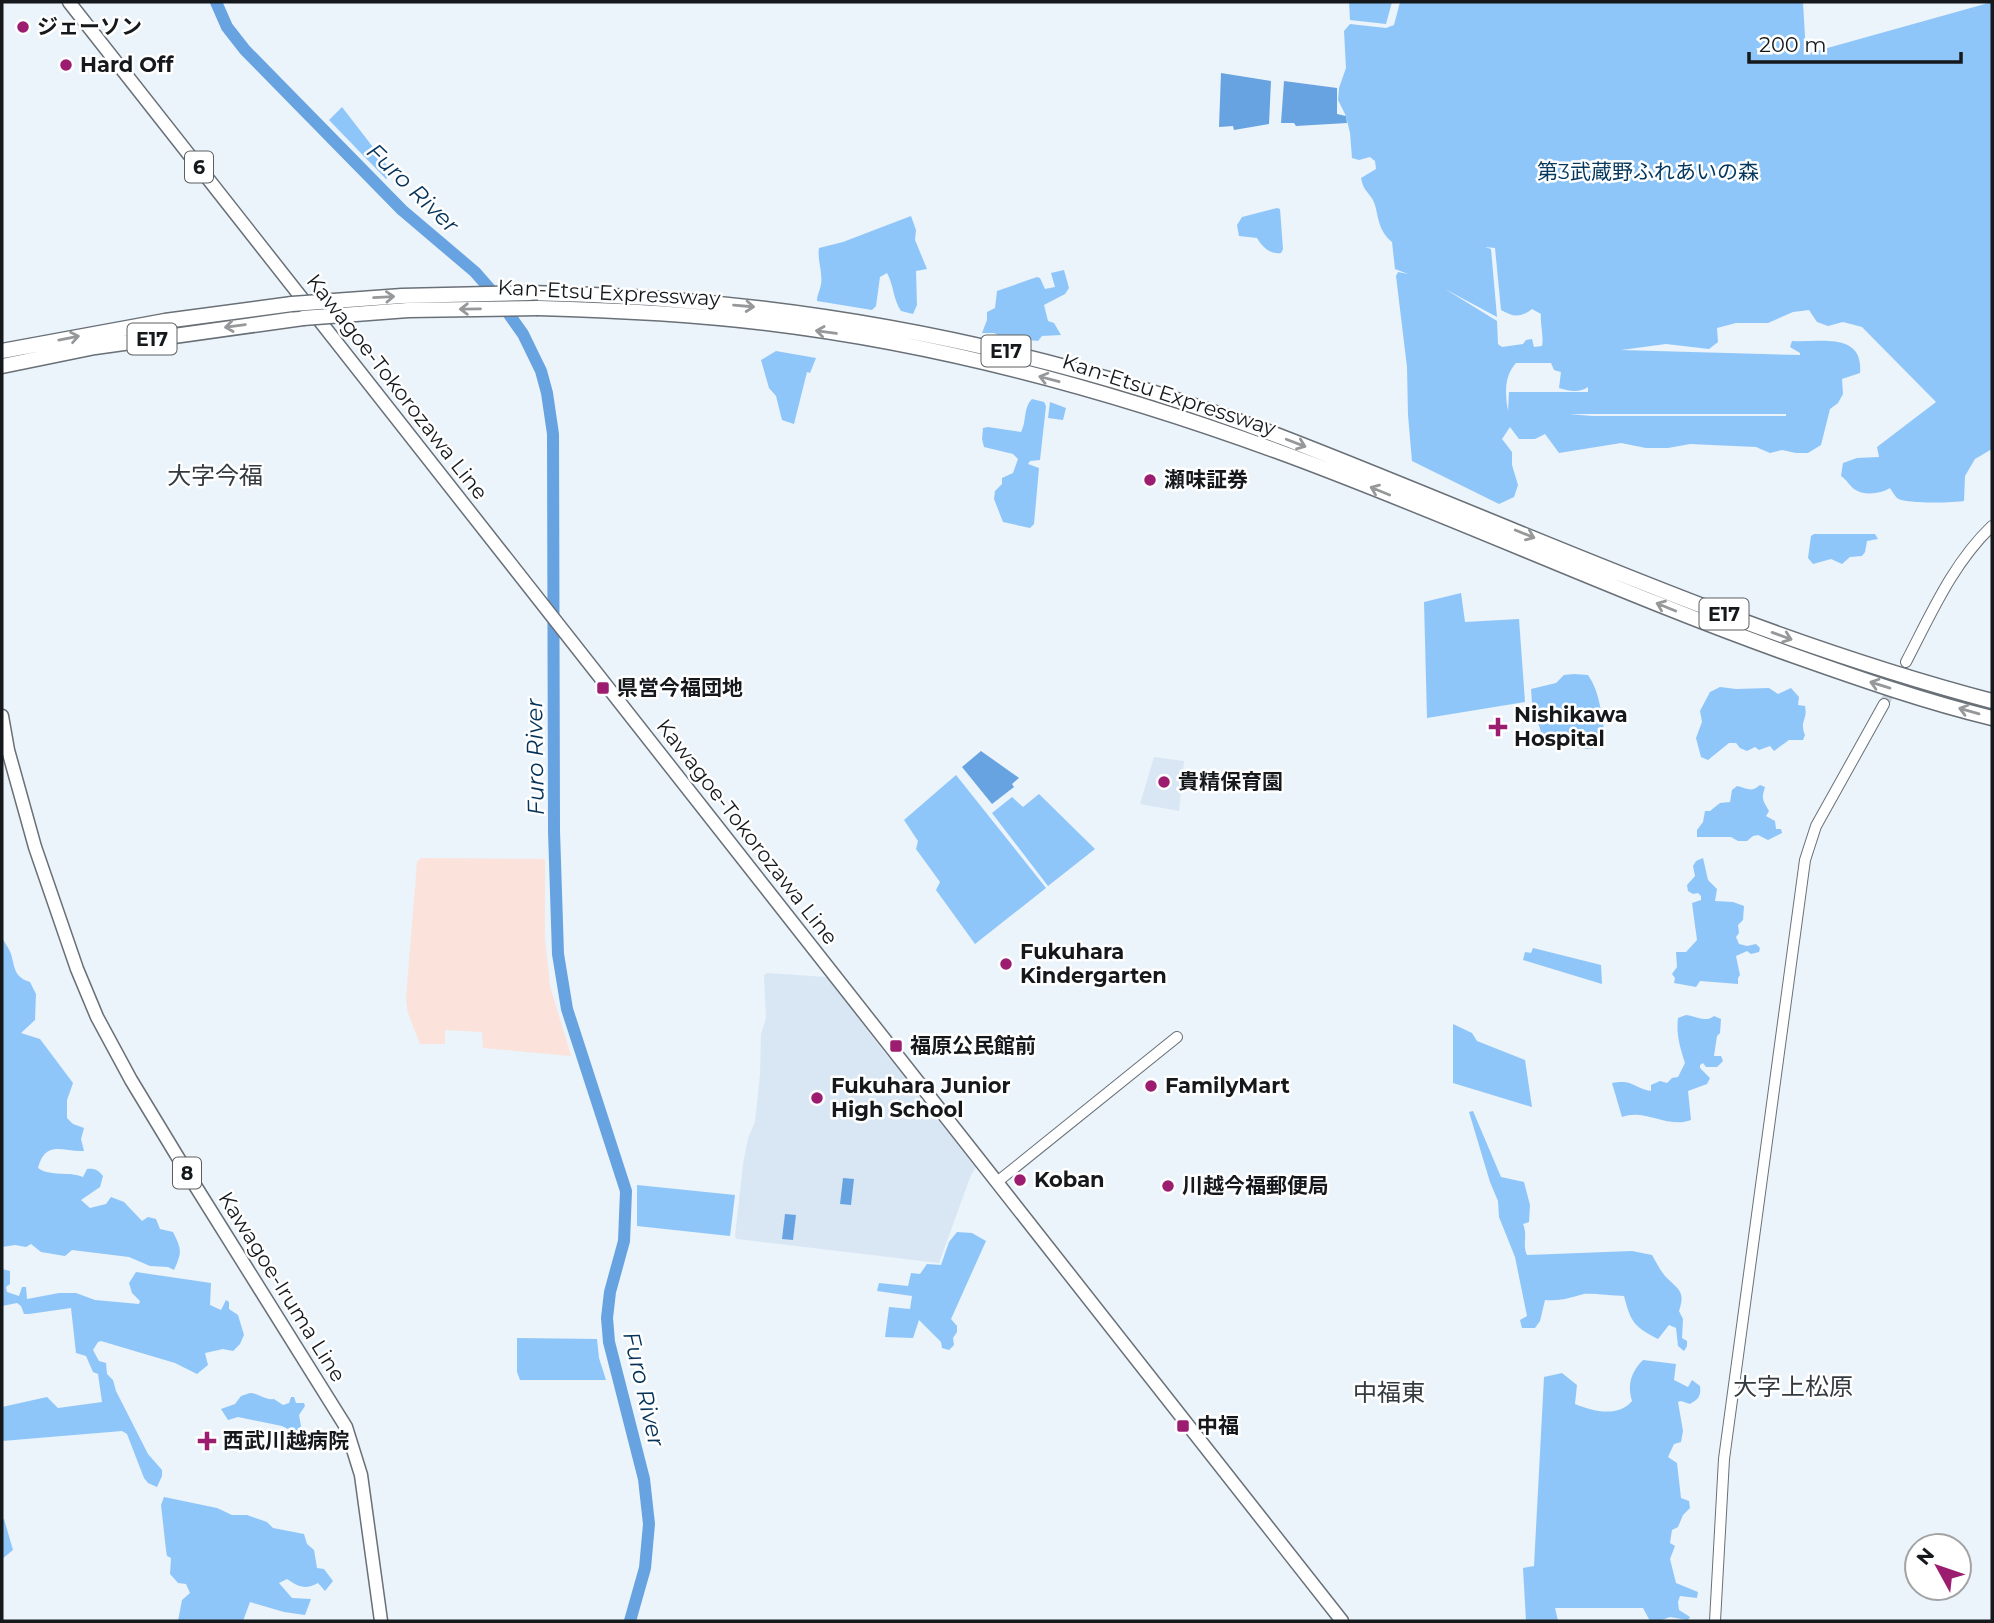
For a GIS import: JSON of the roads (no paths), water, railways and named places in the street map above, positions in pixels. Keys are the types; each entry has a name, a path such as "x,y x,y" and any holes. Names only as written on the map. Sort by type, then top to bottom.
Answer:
{"highway":[{"name":"Kan-Etsu Expressway","path":"2,351 165,321 292,304 391,296 529,293 614,295 768,308 945,337 1112,379 1228,417 1795,641 1930,685 1992,701"},
{"name":"Kan-Etsu Expressway","path":"2,366 95,347 303,318 408,310 538,308 689,315 769,323 860,337 954,355 1108,394 1280,452 1736,635 1847,674 1992,718"}],"main road":[{"name":"Kawagoe-Tokorozawa Line","path":"69,2 1342,1621"},
{"name":"Kawagoe-Iruma Line","path":"2,716 8,750 35,847 77,969 97,1017 118,1058 191,1179 346,1427 360,1475 381,1621"}],"street":[{"path":"1906,662 1957,567 1992,526"},
{"path":"1715,1621 1724,1459 1805,860 1816,826 1884,704"},
{"path":"997,1182 1177,1037"}],"waterway":[{"name":"Furo River","path":"216,2 227,27 245,50 402,210 475,272 496,296 523,334 541,371 547,393 553,434 554,831 558,954 567,1009 626,1191 624,1241 610,1292 607,1318 609,1342 644,1479 649,1524 645,1568 630,1621"}],"tunnel":[{"path":"1884,704 1906,662"}],"place":[{"name":"ジェーソン","path":"23,27"},
{"name":"Hard Off","path":"66,65"},
{"name":"瀬味証券","path":"1150,480"},
{"name":"県営今福団地","path":"603,688"},
{"name":"Nishikawa Hospital","path":"1498,727"},
{"name":"貴精保育園","path":"1164,782"},
{"name":"Fukuhara Kindergarten","path":"1006,964"},
{"name":"福原公民館前","path":"896,1046"},
{"name":"FamilyMart","path":"1151,1086"},
{"name":"Fukuhara Junior High School","path":"817,1098"},
{"name":"Koban","path":"1020,1180"},
{"name":"川越今福郵便局","path":"1168,1186"},
{"name":"中福","path":"1183,1426"},
{"name":"西武川越病院","path":"207,1441"}],"district":[{"name":"大字今福","path":"215,476"},
{"name":"大字上松原","path":"1793,1387"},
{"name":"中福東","path":"1389,1393"}],"park label":[{"name":"第3武蔵野ふれあいの森","path":"1648,172"}]}
